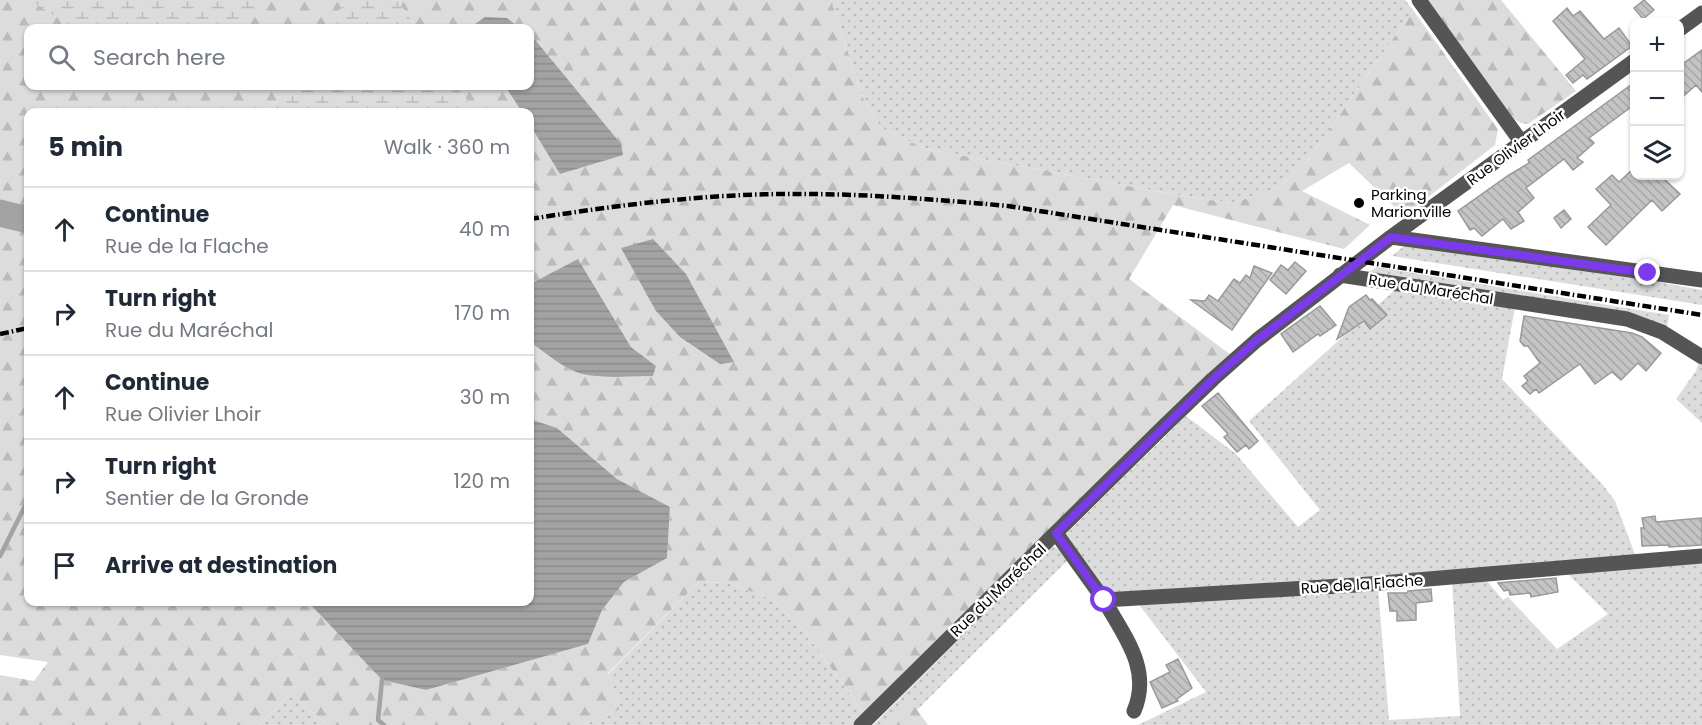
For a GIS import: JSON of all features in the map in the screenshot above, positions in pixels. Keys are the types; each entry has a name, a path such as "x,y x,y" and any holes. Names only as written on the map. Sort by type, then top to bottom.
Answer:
{"street":[{"path":"1419,0 1522,143"},
{"path":"1684,26 1702,14"},
{"name":"Rue Olivier Lhoir","path":"1340,275 1630,65"},
{"path":"1391,237 1702,280"},
{"name":"Rue du Maréchal","path":"861,725 1213,379 1257,340 1340,275 1627,320 1662,332 1702,357"},
{"path":"1056,533 1104,600 1136,660 1141,690 1134,711"},
{"name":"Rue de la Flache","path":"1104,600 1357,585 1702,555"}],"green space":[{"path":"0,0 347,0 330,24 24,24 24,90 284,90 271,108 24,108 24,606 312,606 382,680 426,690 588,644 602,610 624,582 667,558 670,507 617,479 557,428 534,420 534,345 561,365 590,376 653,376 656,366 631,347 578,259 534,282 534,131 560,173 534,39 534,24 515,24 507,18 475,24 414,24 397,0 831,0 863,98 881,128 926,149 1231,203 1265,193 1282,184 1309,159 1413,10 1498,129 1495,145 1404,216 1349,163 1302,191 1370,225 1344,249 1173,205 1129,279 1231,355 864,714 805,632 773,600 728,583 699,582 608,673 621,709 583,725 328,725 290,694 259,725 0,725 0,675 34,681 48,662 0,655"},
{"path":"30,0 264,0 242,22 234,24 66,24"},
{"path":"347,0 397,0 414,24 330,24"},
{"path":"831,0 1405,0 1413,10 1309,159 1282,184 1265,193 1231,203 926,149 881,128 863,98"},
{"path":"1428,0 1501,0 1576,91 1528,124 1514,119"},
{"path":"284,90 460,90 472,108 271,108"},
{"path":"460,90 508,90 519,108 472,108"},
{"path":"1405,245 1702,290 1702,305 1392,256"},
{"path":"1377,267 1669,315 1667,328 1366,274"},
{"path":"1397,288 1515,307 1502,379 1603,485 1615,501 1636,557 1107,596 1065,535 1186,416 1236,454 1298,527 1320,510 1249,421"},
{"path":"1699,361 1702,363 1702,423 1676,399 1696,371"},
{"path":"1053,546 1069,559 917,710 910,701 886,723 887,725 873,725"},
{"path":"1702,561 1702,725 1138,725 1206,692 1137,602 1378,588 1389,720 1460,716 1452,582 1485,579 1503,600 1508,597 1557,649 1608,614 1565,571"},
{"path":"699,582 728,583 773,600 805,632 864,714 854,725 583,725 621,709 608,674"},
{"path":"290,694 328,725 259,725"},
{"path":"910,700 928,725 887,725 886,723"}],"shaded area":[{"path":"485,17 507,18 515,24 475,24"},
{"path":"534,39 621,144 623,155 560,174 534,132 534,108 519,108 508,90 534,90"},
{"path":"653,239 686,274 734,362 720,364 680,337 656,311 621,248"},
{"path":"578,259 631,347 656,366 653,376 609,377 582,374 561,364 534,345 534,282"},
{"path":"534,420 557,428 617,479 670,507 667,558 624,582 602,610 588,644 426,690 382,680 312,606 534,606"}],"building":[{"path":"1644,0 1654,10 1642,18 1634,8"},
{"path":"1567,8 1573,16 1580,11 1604,39 1619,28 1630,43 1630,47 1587,79 1583,75 1573,83 1566,75 1585,59 1553,21"},
{"path":"1702,50 1702,92 1696,85 1684,96 1684,63"},
{"path":"1630,86 1630,108 1589,138 1594,143 1577,158 1583,162 1573,170 1564,159 1526,188 1534,198 1518,212 1524,221 1511,229 1503,219 1482,236 1474,228 1470,230 1458,211 1529,163 1528,160"},
{"path":"1630,172 1630,180 1665,180 1680,194 1662,211 1652,200 1606,245 1588,227 1611,205 1596,189 1612,175 1619,182"},
{"path":"1564,210 1571,219 1561,228 1554,218"},
{"path":"1295,262 1306,271 1286,294 1270,280 1281,265 1288,270"},
{"path":"1254,266 1272,273 1232,330 1191,300 1205,301 1209,295 1218,301 1234,279 1240,283 1246,275 1250,278"},
{"path":"1366,295 1387,315 1370,329 1364,321 1337,339 1349,307"},
{"path":"1320,306 1336,325 1320,336 1318,334 1293,352 1281,334"},
{"path":"1524,316 1632,333 1642,337 1661,353 1646,371 1638,363 1621,380 1612,372 1595,384 1580,364 1539,393 1536,389 1530,394 1522,386 1528,381 1524,376 1540,363 1528,346 1524,346 1520,341"},
{"path":"1218,393 1258,441 1249,449 1246,445 1237,452 1224,437 1228,434 1202,406"},
{"path":"1655,516 1656,522 1702,518 1702,545 1642,546 1641,528 1644,528 1642,518"},
{"path":"1556,578 1558,592 1531,597 1530,593 1510,595 1509,590 1504,591 1498,583"},
{"path":"1431,589 1432,601 1416,603 1416,620 1397,621 1397,611 1390,611 1388,593"},
{"path":"1178,659 1192,688 1177,699 1178,701 1162,708 1150,682 1170,672 1166,665"}],"waterway":[{"path":"0,213 24,219"},
{"path":"0,556 24,508"},
{"path":"382,680 378,720 384,725"}],"railway":[{"path":"534,218 717,196 837,194 951,201 1008,206 1702,315"},
{"path":"0,334 24,329"}],"place":[{"name":"Parking Marionville","path":"1359,203"}],"route":[{"path":"1104,600 1056,533 1213,379 1257,340 1391,237 1648,273"}]}
